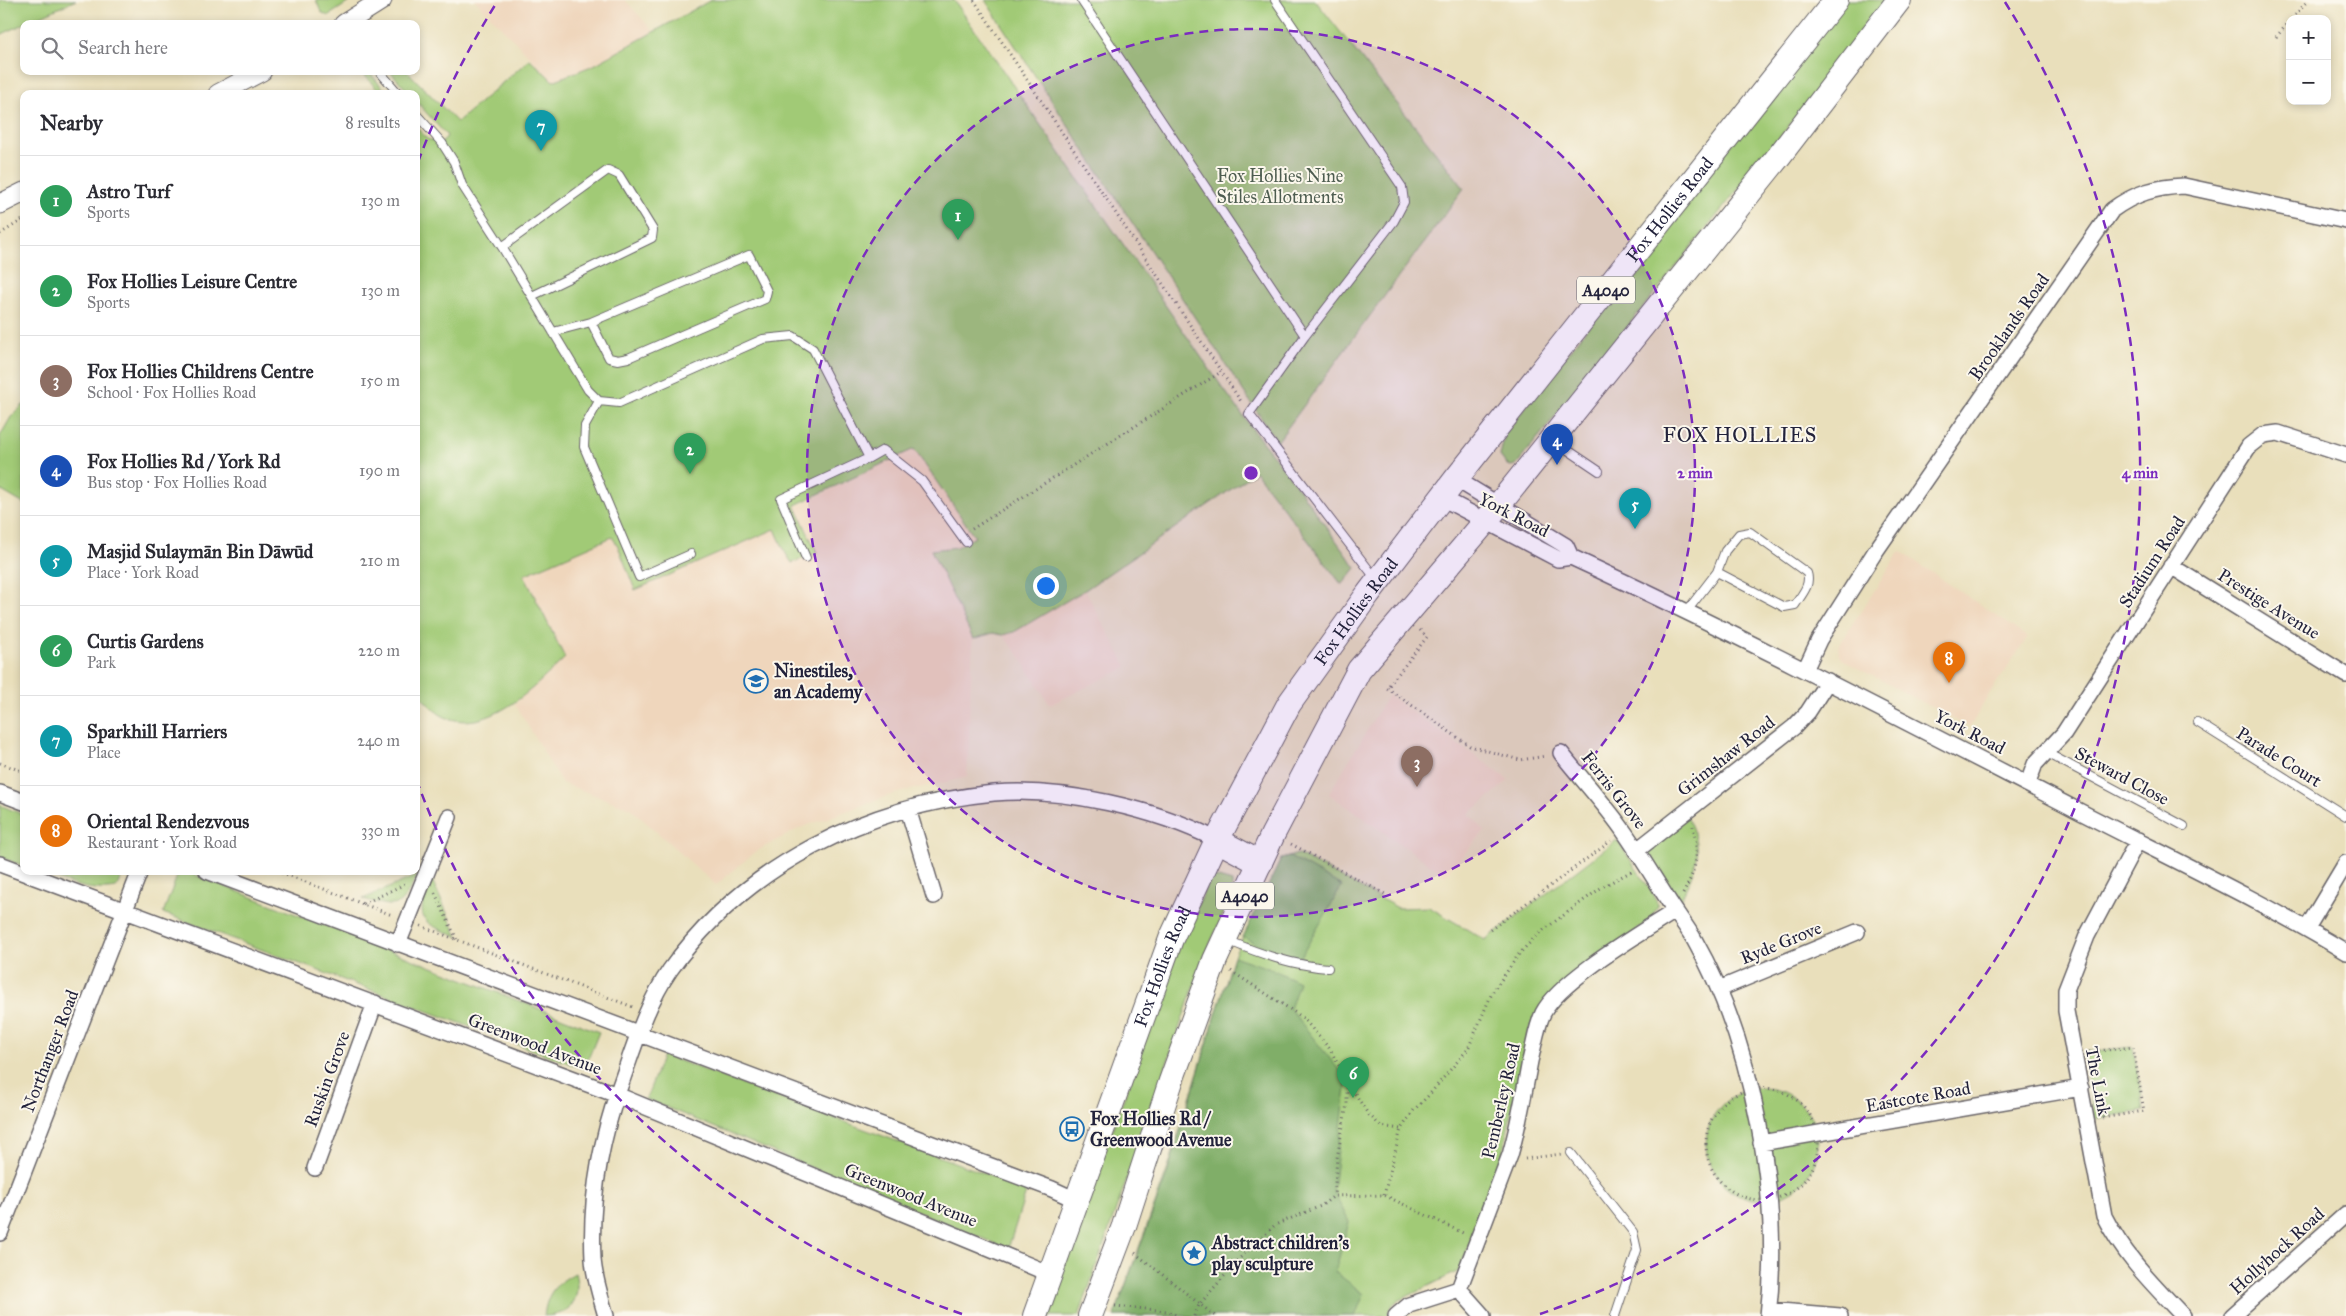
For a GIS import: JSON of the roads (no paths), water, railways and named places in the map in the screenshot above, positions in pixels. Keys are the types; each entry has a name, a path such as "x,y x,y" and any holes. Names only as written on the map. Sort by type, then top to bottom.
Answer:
{"main road":[{"name":"Fox Hollies Road","path":"1035,1316 1171,939 1217,840 1290,704 1378,582 1456,479 1836,0"},
{"name":"Fox Hollies Road","path":"1090,1316 1124,1226 1171,1081 1215,960 1273,834 1359,670 1491,514 1779,156 1899,0"},
{"path":"1217,840 1260,863"}],"street":[{"path":"350,20 382,0"},
{"path":"226,90 254,75"},
{"name":"Brooklands Road","path":"1805,670 1819,640 1875,552 2112,210 2125,200 2141,193 2161,187 2184,186 2346,221"},
{"path":"0,204 20,194"},
{"name":"Stadium Road","path":"2028,784 2035,764 2064,733 2249,446 2263,435 2278,433 2346,455"},
{"name":"York Road","path":"1456,479 1491,514 1558,559 1571,557 1687,611 1828,681 2307,928 2346,952"},
{"name":"York Road","path":"1442,498 1491,514"},
{"name":"Prestige Avenue","path":"2171,566 2346,675"},
{"name":"Grimshaw Road","path":"1636,851 1794,727 1808,712 1828,681"},
{"name":"Ferris Grove","path":"1561,753 1624,832 1695,940 1719,989 1750,1089 1761,1143 1770,1210 1769,1313"},
{"path":"0,793 20,800"},
{"path":"605,1316 593,1261 595,1188 601,1148 638,1034 647,1012 670,970 700,933 754,884 792,857 856,825 908,808 995,793 1038,793 1097,800 1161,818 1217,840"},
{"path":"908,808 934,896"},
{"path":"398,944 449,817"},
{"name":"The Link","path":"2138,840 2087,936 2066,990 2066,1011 2104,1216 2116,1241 2130,1259 2183,1316"},
{"path":"2307,928 2346,863"},
{"name":"Greenwood Avenue","path":"0,864 20,872"},
{"name":"Greenwood Avenue","path":"29,875 617,1095 1050,1274"},
{"name":"Northanger Road","path":"0,1233 138,875"},
{"path":"217,875 1052,1189 1076,1200"},
{"name":"Pemberley Road","path":"1459,1289 1479,1240 1516,1136 1535,1037 1543,1014 1574,980 1675,911"},
{"name":"Ryde Grove","path":"1719,989 1857,932"},
{"name":"Ruskin Grove","path":"315,1168 375,1003"},
{"name":"Eastcote Road","path":"1761,1143 2081,1088"},
{"name":"Hollyhock Road","path":"2232,1316 2346,1214"},
{"path":"1396,1316 1409,1305 1459,1289 1483,1316"},
{"path":"1769,1313 1840,1316"}],"lane":[{"path":"1081,0 1305,336"},
{"path":"1275,0 1402,187 1404,202 1394,221 1305,336 1249,414 1378,582"},
{"path":"382,75 395,90"},
{"path":"420,118 442,143 454,162 462,185 502,247 592,396 599,401 619,403 763,338 793,336 813,349 869,458"},
{"path":"502,247 608,170 619,175 653,230 652,238 532,296"},
{"path":"553,332 591,322 749,255 767,291 765,299 665,344 618,360 609,358 591,322"},
{"path":"599,401 585,426 584,447 639,577 691,554"},
{"path":"1551,439 1599,471"},
{"path":"806,558 781,499 883,450 922,481 966,542"},
{"path":"1687,611 1717,572 1725,551 1739,534 1746,531 1807,573 1809,579 1808,585 1795,605 1784,607 1717,572"},
{"name":"Parade Court","path":"2197,722 2346,816"},
{"name":"Steward Close","path":"2046,753 2184,826"},
{"path":"1225,939 1257,953 1302,966 1328,968"},
{"path":"1571,1153 1633,1232 1637,1250 1615,1316"}],"place":[{"name":"Sparkhill Harriers","path":"541,151"},
{"name":"Astro Turf","path":"958,240"},
{"name":"Fox Hollies Rd / York Rd","path":"1557,465"},
{"name":"Fox Hollies Leisure Centre","path":"690,474"},
{"name":"Masjid Sulaymān Bin Dāwūd","path":"1635,529"},
{"name":"Ninestiles, an Academy","path":"756,681"},
{"name":"Oriental Rendezvous","path":"1949,683"},
{"name":"Fox Hollies Childrens Centre","path":"1417,787"},
{"name":"Curtis Gardens","path":"1353,1098"},
{"name":"Fox Hollies Rd / Greenwood Avenue","path":"1072,1129"},
{"name":"Abstract children’s play sculpture","path":"1194,1253"}],"district":[{"name":"FOX HOLLIES","path":"1740,435"}],"park label":[{"name":"Fox Hollies Nine Stiles Allotments","path":"1280,186"}]}
